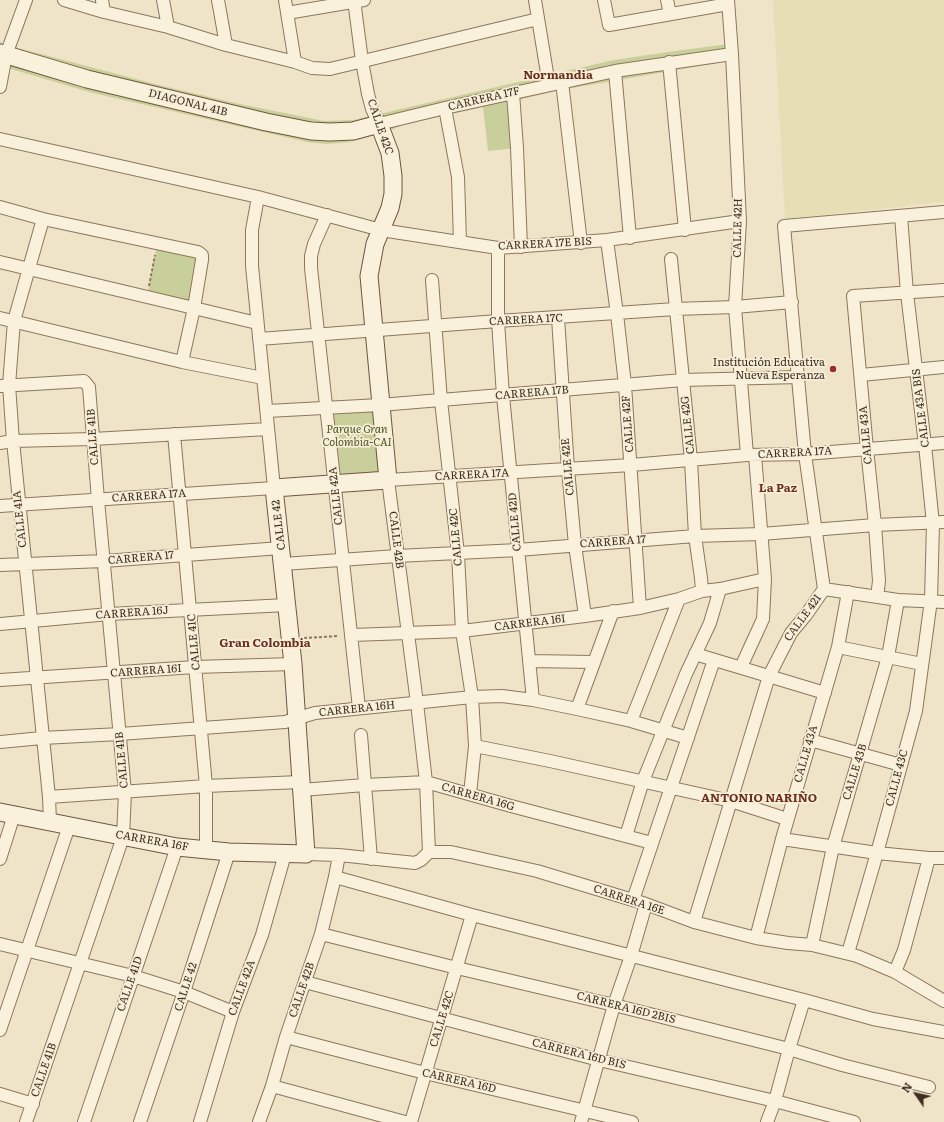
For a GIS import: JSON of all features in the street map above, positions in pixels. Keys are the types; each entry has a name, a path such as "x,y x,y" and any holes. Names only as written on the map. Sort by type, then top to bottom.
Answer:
{"street":[{"path":"0,87 3,54 26,0"},
{"path":"64,0 103,6 226,45 295,62 312,68 330,69 538,19"},
{"path":"163,0 168,27"},
{"path":"218,0 226,45"},
{"path":"285,0 295,62"},
{"path":"535,0 549,85"},
{"path":"604,0 609,25 728,2"},
{"path":"668,0 670,14"},
{"path":"287,14 358,1"},
{"name":"CALLE 42C","path":"358,1 362,61 372,109 390,153 394,176 393,194 390,208 381,230"},
{"name":"CALLE 42H","path":"728,2 740,221 735,307 740,378 761,534 765,579 763,619 741,667"},
{"name":"DIAGONAL 41B","path":"3,54 87,79 266,122 311,131 353,131 379,124"},
{"name":"CARRERA 17F","path":"379,124 615,71 732,54"},
{"path":"669,62 685,230"},
{"path":"615,71 630,238"},
{"path":"562,82 581,243"},
{"path":"513,93 521,247"},
{"path":"445,108 458,177 460,242"},
{"name":"CARRERA 17E BIS","path":"0,139 258,197 381,230 498,248 581,243 630,238 740,221"},
{"name":"CALLE 42","path":"258,197 252,230 252,266 293,664 306,854"},
{"path":"0,207 43,219 198,252 202,256 202,260 194,308 182,362"},
{"path":"902,216 944,212"},
{"name":"CALLE 42A","path":"327,215 314,244 311,256 311,268 359,708"},
{"name":"CALLE 42I","path":"694,922 769,676 791,633 806,615 824,589 805,454 784,226 902,216"},
{"name":"CALLE 43A BIS","path":"902,216 907,293 926,445 939,523 931,600"},
{"name":"CALLE 41A","path":"43,219 14,321 5,385 13,441 30,622 49,797 50,822"},
{"name":"CALLE 42B","path":"381,230 375,244 369,276 388,480 426,782 429,852"},
{"name":"CALLE 42F","path":"608,240 618,314 625,385 640,608"},
{"name":"CALLE 42D","path":"498,248 498,321 503,396 533,700"},
{"name":"CALLE 42G","path":"671,259 691,460 696,536 702,591"},
{"path":"0,262 257,323"},
{"name":"CALLE 42C","path":"432,280 441,401 458,554 462,631 472,697 475,746 470,794"},
{"path":"907,293 944,290"},
{"name":"CALLE 43A","path":"877,597 879,581 875,525 853,296 907,293"},
{"name":"CARRERA 17C","path":"259,339 498,321 675,309 735,307 792,302"},
{"path":"0,318 182,362 263,378"},
{"name":"CALLE 42E","path":"558,318 568,469 575,545 584,616"},
{"path":"861,375 944,367"},
{"name":"CARRERA 17B","path":"266,410 441,401 683,380 798,377"},
{"name":"CALLE 41B","path":"5,385 84,381 89,387 125,792 123,837 26,1122"},
{"path":"0,442 93,440 268,429"},
{"name":"CALLE 41C","path":"174,434 184,554 191,609 195,667 202,727 206,786 206,850"},
{"name":"CARRERA 17A","path":"0,506 631,465 751,455 805,454 944,444"},
{"name":"CARRERA 17","path":"0,564 104,561 184,554 343,559 458,554 696,536 761,534 875,525 939,523"},
{"name":"CARRERA 16I","path":"352,635 462,631 584,616 640,608 679,599 702,591 720,589 765,579"},
{"path":"626,836 642,781 662,730 710,623 720,589"},
{"path":"824,589 898,600 931,600 944,602"},
{"name":"CALLE 43A","path":"756,938 787,820 838,647 848,592"},
{"path":"630,721 679,599"},
{"name":"CALLE 43B","path":"812,945 833,847 888,657 898,600"},
{"name":"CALLE 43C","path":"848,953 916,711 931,600"},
{"name":"CARRERA 16J","path":"0,624 109,614 287,605"},
{"path":"577,709 613,611"},
{"path":"838,647 922,664"},
{"path":"695,654 825,693"},
{"path":"633,900 714,660"},
{"path":"530,661 594,662"},
{"name":"CARRERA 16I","path":"0,680 195,667 293,664"},
{"name":"CARRERA 16H","path":"0,742 284,722 315,713 472,697 502,696 533,700 577,709 630,721 688,738"},
{"path":"361,735 371,859"},
{"path":"810,740 901,765"},
{"path":"475,746 731,801 787,820"},
{"name":"CARRERA 16G","path":"49,797 206,786 365,785 426,782 652,843"},
{"path":"0,859 7,814"},
{"name":"CARRERA 16F","path":"7,814 123,837 206,850 306,854"},
{"path":"0,1030 69,826"},
{"path":"782,839 877,853 944,858"},
{"name":"CALLE 41D","path":"84,1122 177,846"},
{"name":"CALLE 42","path":"140,1122 229,852"},
{"path":"306,854 339,855 415,863 421,860 429,852"},
{"name":"CARRERA 16E","path":"429,852 451,852 537,871 646,904 694,922 756,938 812,945 848,953 895,972 944,1001"},
{"name":"CALLE 42A","path":"200,1122 233,1012 262,935 285,854"},
{"name":"CALLE 42B","path":"259,1122 321,934 339,855"},
{"path":"895,972 904,950 929,858"},
{"path":"335,877 472,915 873,1018 944,1032"},
{"path":"583,1116 614,1005 631,956 646,904"},
{"name":"CALLE 42C","path":"411,1122 472,915"},
{"name":"CARRERA 16D 2BIS","path":"321,934 614,1005 789,1049 842,1065 930,1087"},
{"path":"0,944 133,976 184,992 233,1012"},
{"name":"CARRERA 16D BIS","path":"305,982 599,1060 775,1101 854,1122"},
{"path":"767,1122 775,1101 804,1000"},
{"name":"CARRERA 16D","path":"286,1037 583,1116 632,1122"},
{"path":"272,1086 405,1122"},
{"path":"0,1094 33,1104"}],"path":[{"path":"147,297 157,244"},
{"path":"290,638 352,635"}],"shaded area":[{"path":"773,0 944,0 944,202 785,219"}],"green space":[{"path":"0,42 159,85 235,103 324,121 353,120 614,60 728,44 729,61 555,91 514,101 517,148 488,151 483,107 402,125 387,132 349,142 327,144 307,142 89,92 0,66"},
{"path":"157,244 198,252 194,308 147,297"},
{"name":"Parque Gran Colombia-CAI","path":"380,405 388,480 335,484 327,408"}],"place":[{"name":"Institución Educativa Nueva Esperanza","path":"833,369"}],"district":[{"name":"Normandia","path":"558,75"},
{"name":"La Paz","path":"778,488"},
{"name":"Gran Colombia","path":"265,643"},
{"name":"ANTONIO NARIÑO","path":"759,798"}]}
